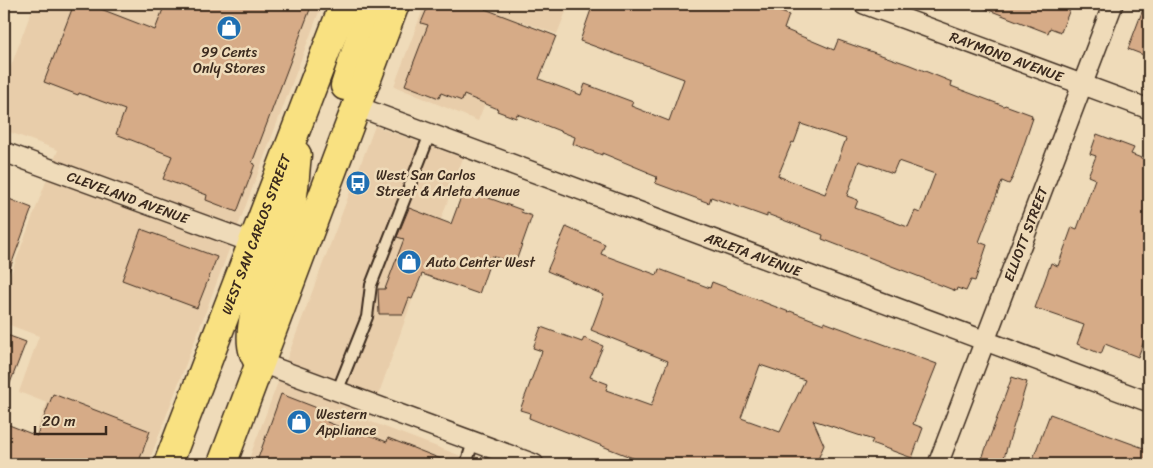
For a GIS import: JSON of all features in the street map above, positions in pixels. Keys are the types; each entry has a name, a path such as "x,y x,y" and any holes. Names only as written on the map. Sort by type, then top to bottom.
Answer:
{"main road":[{"name":"WEST SAN CARLOS STREET","path":"168,464 344,4"},
{"path":"326,191 336,113 372,4"},
{"path":"222,464 395,4"},
{"path":"259,362 254,356 251,340 253,315 292,202 300,119"}],"street":[{"name":"RAYMOND AVENUE","path":"864,4 1149,109"},
{"name":"ELLIOTT STREET","path":"938,464 1112,4"},
{"name":"ARLETA AVENUE","path":"356,106 1149,402"},
{"name":"CLEVELAND AVENUE","path":"4,152 253,243"},
{"path":"259,362 531,464"}],"lane":[{"path":"337,392 367,317 371,285 430,134"},
{"path":"466,464 473,442"}],"shaded area":[{"path":"34,4 322,4 148,464 24,464 47,403 19,392 39,336 4,323 4,292 58,150 4,130 4,85"},
{"path":"425,4 569,4 557,34 517,20 478,121 394,86"},
{"path":"375,126 463,158 369,421 482,464 247,464"}],"building":[{"path":"74,4 88,4 155,30 165,4 312,4 252,163 255,164 237,212 206,200 207,195 163,179 172,156 116,134 125,110 44,82"},
{"path":"429,4 487,4 485,9 556,36 539,79 581,95 585,84 633,102 631,106 669,121 684,79 580,41 593,4 759,4 789,15 784,29 834,50 838,40 910,65 952,82 951,86 1032,115 1031,118 1033,118 1013,177 1009,184 1002,181 979,242 987,245 975,281 971,280 966,291 957,288 956,291 822,239 823,235 767,214 767,217 711,197 709,203 655,183 657,177 648,172 602,153 602,155 573,144 575,137 517,114 516,118 464,95 462,101 441,93 439,98 405,85 428,25 421,23","holes":["801,124 846,139 825,194 778,176","859,161 893,173 898,161 935,174 920,213 915,211 908,227 855,208 858,200 847,196"]},
{"path":"976,4 1072,4 1061,32 1050,28 1048,33"},
{"path":"1145,4 1149,4 1149,57 1128,49"},
{"path":"1097,134 1134,148 1131,154 1149,161 1149,328 1138,357 1105,344 1101,354 1077,344 1084,325 1035,308 1051,263 1058,266 1072,227 1077,229 1095,179 1088,176 1096,156 1090,154"},
{"path":"464,189 522,210 521,212 532,216 515,264 492,256 479,294 422,274 412,299 409,298 403,314 379,314 378,289 385,289 404,239 397,237 409,208 451,224"},
{"path":"4,197 32,208 6,279 4,279"},
{"path":"566,227 605,244 601,254 657,275 659,269 710,288 712,282 789,312 824,324 824,322 937,364 913,424 923,428 912,458 871,443 873,440 813,420 824,445 816,464 648,464 529,418 530,413 520,410 542,351 533,348 541,327 582,342 584,338 603,346 590,377 608,384 606,390 651,406 668,361 591,330 604,295 547,271","holes":["760,365 805,380 780,432 741,418"]},
{"path":"141,229 217,257 197,308 122,280"},
{"path":"4,334 26,342 5,396 4,395"},
{"path":"1012,377 1027,382 1002,464 980,464"},
{"path":"53,394 150,431 138,464 4,464 4,423 37,436"},
{"name":"Western Appliance","path":"281,394 330,413 327,422 362,436 364,433 387,442 388,438 451,464 256,464"},
{"path":"1050,414 1149,450 1149,464 1031,464"}],"place":[{"name":"99 Cents Only Stores","path":"229,28"},
{"name":"West San Carlos Street & Arleta Avenue","path":"358,183"},
{"name":"Auto Center West","path":"409,262"},
{"name":"Western Appliance","path":"299,422"}]}
